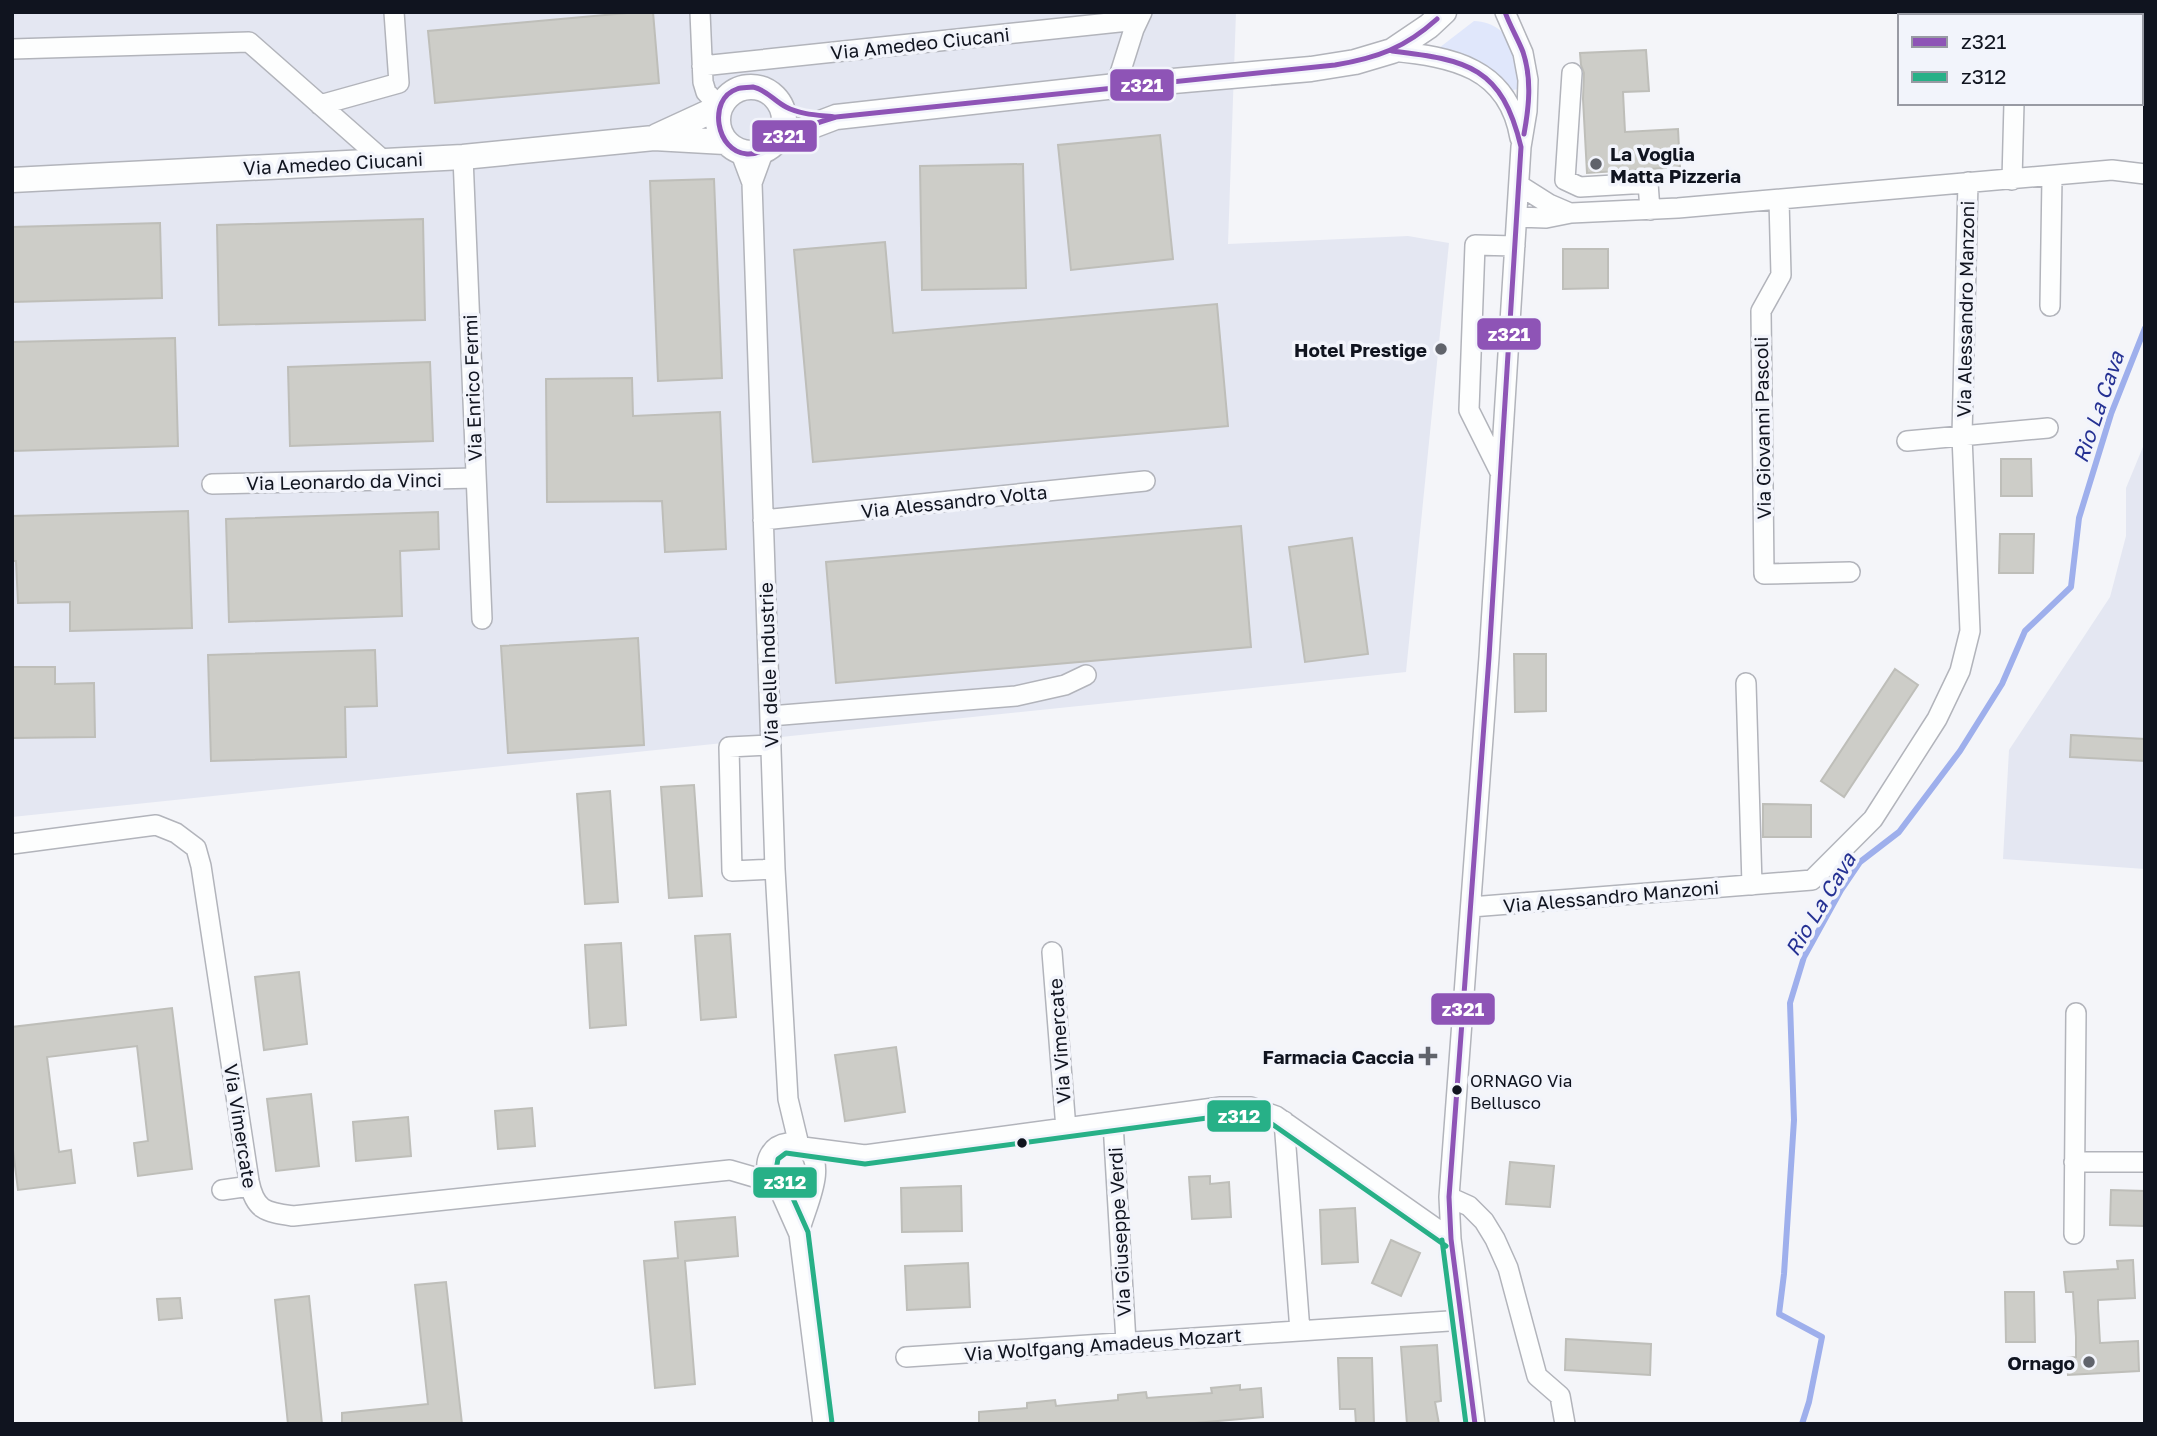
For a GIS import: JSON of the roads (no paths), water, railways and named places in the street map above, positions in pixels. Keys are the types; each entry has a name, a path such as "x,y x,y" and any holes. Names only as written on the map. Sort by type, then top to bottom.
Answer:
{"main road":[{"name":"Via Amedeo Ciucani","path":"12,180 463,158 654,138 752,146 836,117 1116,86 1311,69 1354,62 1392,51 1429,26 1444,12"},
{"name":"Via Amedeo Ciucani","path":"654,138 720,107 731,93 748,87 766,90 779,103 799,111 836,117"},
{"path":"720,107 718,127 752,146 784,123 779,103"}],"street":[{"path":"320,105 399,83 394,12"},
{"path":"701,12 704,89 720,107"},
{"path":"1116,86 1140,16"},
{"name":"Via Amedeo Ciucani","path":"702,66 1140,16"},
{"path":"1475,1424 1451,1239 1449,1197 1501,475 1521,147 1527,111 1528,80 1523,54 1502,16"},
{"path":"12,50 249,42 384,161"},
{"path":"1392,51 1439,56 1478,72 1496,88 1509,106 1515,117 1521,147"},
{"path":"1572,73 1566,180 1580,187 1648,183 1650,210"},
{"path":"2012,180 2014,105"},
{"name":"Via delle Industrie","path":"752,146 775,869 788,1099 801,1146"},
{"name":"Via Enrico Fermi","path":"463,158 482,619"},
{"path":"1517,217 1546,218 1572,213 1779,200 2112,170 2143,173"},
{"path":"2050,306 2052,177"},
{"name":"Via Alessandro Manzoni","path":"1471,907 1812,880 1873,819 1937,719 1960,671 1970,631 1962,436 1968,182"},
{"path":"1519,185 1559,209 1572,213"},
{"name":"Via Giovanni Pascoli","path":"1779,200 1781,275 1761,311 1764,574 1850,572"},
{"path":"1501,475 1469,410 1475,244 1515,246"},
{"name":"Via Alessandro Manzoni","path":"1907,441 2048,428"},
{"name":"Via Leonardo da Vinci","path":"212,484 476,478"},
{"name":"Via Alessandro Volta","path":"763,520 1145,481"},
{"path":"770,716 1016,696 1065,685 1086,675"},
{"path":"1746,683 1752,885"},
{"path":"771,746 729,747 732,857 733,870 775,869"},
{"name":"Via Vimercate","path":"12,844 156,825 176,832 196,848 250,1186 253,1197 266,1212 293,1216 730,1170 771,1153"},
{"name":"Via Vimercate","path":"1052,952 1066,1129"},
{"path":"2074,1234 2076,1013"},
{"name":"Via Vimercate","path":"801,1146 865,1155 1241,1106 1261,1109 1284,1121 1451,1239"},
{"path":"1284,1121 1300,1331"},
{"name":"Via Giuseppe Verdi","path":"1113,1123 1126,1342"},
{"path":"799,1234 811,1196 815,1174 814,1160 801,1146 782,1145 771,1153 766,1168 799,1234 823,1424"},
{"path":"2074,1162 2145,1162"},
{"name":"Via Vimercate","path":"730,1170 775,1186"},
{"path":"775,1186 789,1192 798,1192 810,1184 815,1174"},
{"path":"222,1189 250,1186"},
{"path":"1449,1197 1469,1206 1484,1221 1496,1239 1508,1268 1537,1376 1560,1395 1565,1424"},
{"name":"Via Wolfgang Amadeus Mozart","path":"906,1357 1449,1321"}],"waterway":[{"name":"Rio La Cava","path":"1802,1424 1822,1337 1779,1314 1794,1120 1790,1003 1804,957 1841,890 1860,862 1899,832 1960,751 2002,684 2025,631 2071,587 2079,518 2111,414 2145,328"}],"place":[{"name":"La Voglia Matta Pizzeria","path":"1596,164"},
{"name":"Hotel Prestige","path":"1441,349"},
{"name":"Farmacia Caccia","path":"1428,1056"},
{"name":"ORNAGO Via Bellusco","path":"1457,1090"},
{"name":"Ornago","path":"2089,1362"}]}
